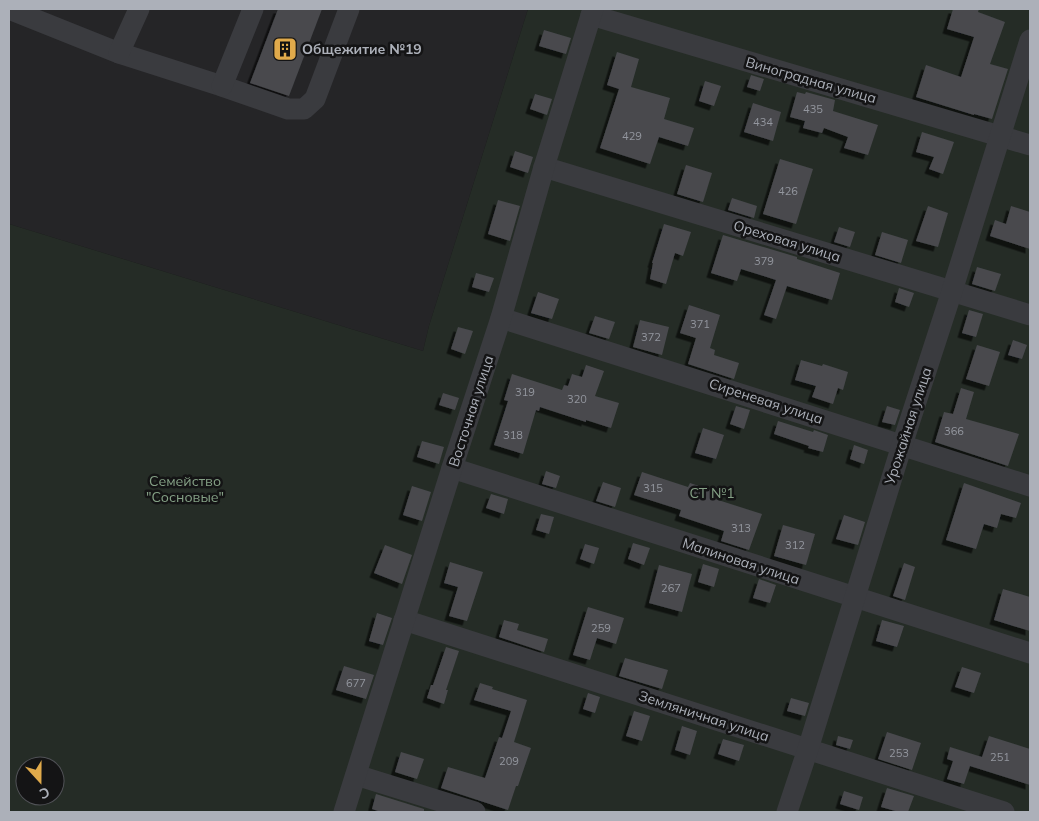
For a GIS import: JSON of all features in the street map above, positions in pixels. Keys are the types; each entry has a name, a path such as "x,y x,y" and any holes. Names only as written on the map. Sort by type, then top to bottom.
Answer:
{"street":[{"path":"9,9 119,53 288,109 304,109 315,99 349,9"},
{"path":"119,53 138,9"},
{"path":"222,86 253,9"},
{"name":"Виноградная улица","path":"592,12 1030,144"},
{"name":"Восточная улица","path":"344,812 501,318 544,167 592,12"},
{"name":"Урожайная улица","path":"788,812 1030,40"},
{"name":"Ореховая улица","path":"544,167 1030,315"},
{"name":"Сиреневая улица","path":"501,318 1030,486"},
{"name":"Малиновая улица","path":"452,468 1030,654"},
{"name":"Земляничная улица","path":"404,620 1004,812"},
{"path":"356,775 475,812"}],"shaded area":[{"path":"9,9 528,9 429,326 423,351 9,224"}],"green space":[{"name":"СТ №1","path":"528,9 1030,9 1030,812 9,812 9,224 423,351 429,326"}],"building":[{"name":"Общежитие №19","path":"278,9 322,9 289,96 250,83"},
{"path":"953,9 979,9 978,12 1005,22 990,64 1008,69 992,119 916,97 926,65 961,77 974,37 947,29"},
{"path":"544,30 571,38 566,54 539,46"},
{"path":"617,52 639,59 631,87 670,98 664,119 694,128 688,146 659,137 650,164 600,148 619,89 607,85"},
{"path":"751,75 764,79 760,91 747,87"},
{"path":"705,81 721,86 714,106 699,101"},
{"path":"797,92 805,94 806,92 835,100 833,111 878,125 868,155 844,148 848,137 824,128 822,133 803,128 805,121 790,117"},
{"path":"535,94 552,99 547,115 530,109"},
{"path":"753,103 781,112 773,141 744,132"},
{"path":"922,132 954,142 943,174 929,169 934,157 916,152"},
{"path":"515,151 533,157 528,173 510,167"},
{"path":"780,159 813,169 796,224 763,214"},
{"path":"686,165 712,173 703,202 677,194"},
{"path":"732,198 757,206 754,218 728,210"},
{"path":"498,200 520,206 510,241 488,234"},
{"path":"928,206 948,213 938,247 916,241"},
{"path":"1011,206 1030,212 1030,249 990,236 995,220 1006,224"},
{"path":"664,224 691,232 683,256 675,253 666,284 650,279 652,263"},
{"path":"839,227 855,232 850,247 834,242"},
{"path":"882,232 908,240 901,263 875,255"},
{"path":"723,235 797,257 797,259 840,273 832,300 787,286 776,319 764,315 776,280 741,269 737,281 711,273"},
{"path":"977,267 1001,274 995,291 972,284"},
{"path":"476,273 494,278 489,292 472,287"},
{"path":"899,288 914,293 909,307 895,302"},
{"path":"538,292 559,299 552,319 531,313"},
{"path":"689,305 720,315 710,348 715,350 714,355 739,363 734,379 688,364 696,338 680,333"},
{"path":"969,310 983,314 976,337 962,333"},
{"path":"595,316 615,322 609,339 589,333"},
{"path":"640,320 669,327 662,355 633,347"},
{"path":"458,327 473,331 465,354 451,349"},
{"path":"1013,340 1027,345 1022,359 1008,355"},
{"path":"977,345 1000,352 989,386 966,379"},
{"path":"801,360 822,366 823,364 848,372 843,390 838,388 833,404 812,397 816,386 795,380"},
{"path":"586,365 604,371 595,396 619,403 611,428 540,407 539,411 536,410 523,454 494,445 508,401 504,400 512,374 562,390 564,385 568,386 572,374 582,377"},
{"path":"961,388 974,392 966,419 1019,434 1008,466 935,442 944,412 953,414"},
{"path":"443,393 459,398 455,410 439,405"},
{"path":"736,406 750,410 744,429 730,424"},
{"path":"887,406 900,410 895,425 882,422"},
{"path":"778,421 828,435 823,452 774,434"},
{"path":"703,428 724,435 716,459 695,453"},
{"path":"422,441 444,447 439,464 417,457"},
{"path":"854,445 868,450 864,464 850,459"},
{"path":"546,471 560,476 556,488 542,484"},
{"path":"642,472 688,487 690,483 717,492 715,499 762,514 749,550 721,541 724,531 679,516 681,510 634,495"},
{"path":"603,482 621,488 615,507 596,501"},
{"path":"964,483 1021,503 1016,518 1001,514 997,528 984,524 976,549 946,540"},
{"path":"412,486 431,492 422,521 403,515"},
{"path":"491,494 508,499 504,514 486,508"},
{"path":"541,514 554,517 549,534 536,530"},
{"path":"844,515 865,522 858,545 836,539"},
{"path":"783,525 815,534 806,565 774,556"},
{"path":"633,543 650,548 644,565 628,559"},
{"path":"585,544 599,548 594,564 580,559"},
{"path":"385,545 412,555 402,584 374,573"},
{"path":"450,562 483,572 467,621 449,616 458,587 444,583"},
{"path":"904,563 915,567 905,600 893,596"},
{"path":"703,564 719,569 714,587 698,582"},
{"path":"659,565 692,574 682,612 649,603"},
{"path":"759,579 776,585 770,603 753,598"},
{"path":"1003,589 1030,597 1030,631 994,620"},
{"path":"588,607 624,618 616,644 597,638 590,660 573,655"},
{"path":"377,613 392,618 383,645 369,641"},
{"path":"504,620 519,624 517,630 548,639 544,652 499,637"},
{"path":"882,620 904,626 897,647 876,641"},
{"path":"446,647 459,651 446,690 448,690 444,704 427,698"},
{"path":"625,658 668,670 662,689 619,676"},
{"path":"344,666 374,675 366,699 336,690"},
{"path":"962,667 981,673 974,693 955,687"},
{"path":"480,683 493,687 492,689 527,700 514,742 531,748 508,810 441,788 448,767 485,778 499,737 502,738 511,711 474,700"},
{"path":"588,693 600,697 595,713 583,709"},
{"path":"791,698 809,703 805,716 787,711"},
{"path":"634,711 650,716 642,741 626,736"},
{"path":"682,726 697,731 690,755 675,750"},
{"path":"887,732 921,743 912,770 878,759"},
{"path":"838,736 853,740 850,749 836,745"},
{"path":"989,736 1030,749 1030,785 970,766 964,784 947,779 953,761 947,759 950,747 982,757"},
{"path":"723,739 744,745 739,761 718,754"},
{"path":"401,752 424,759 417,779 395,772"},
{"path":"887,788 914,796 908,812 899,812 881,807"},
{"path":"844,791 863,797 859,810 840,804"},
{"path":"376,794 424,809 424,812 381,812 372,809"}],"place":[{"name":"Общежитие №19","path":"285,49"}],"park label":[{"name":"Семейство \"Сосновые\"","path":"185,490"}]}
